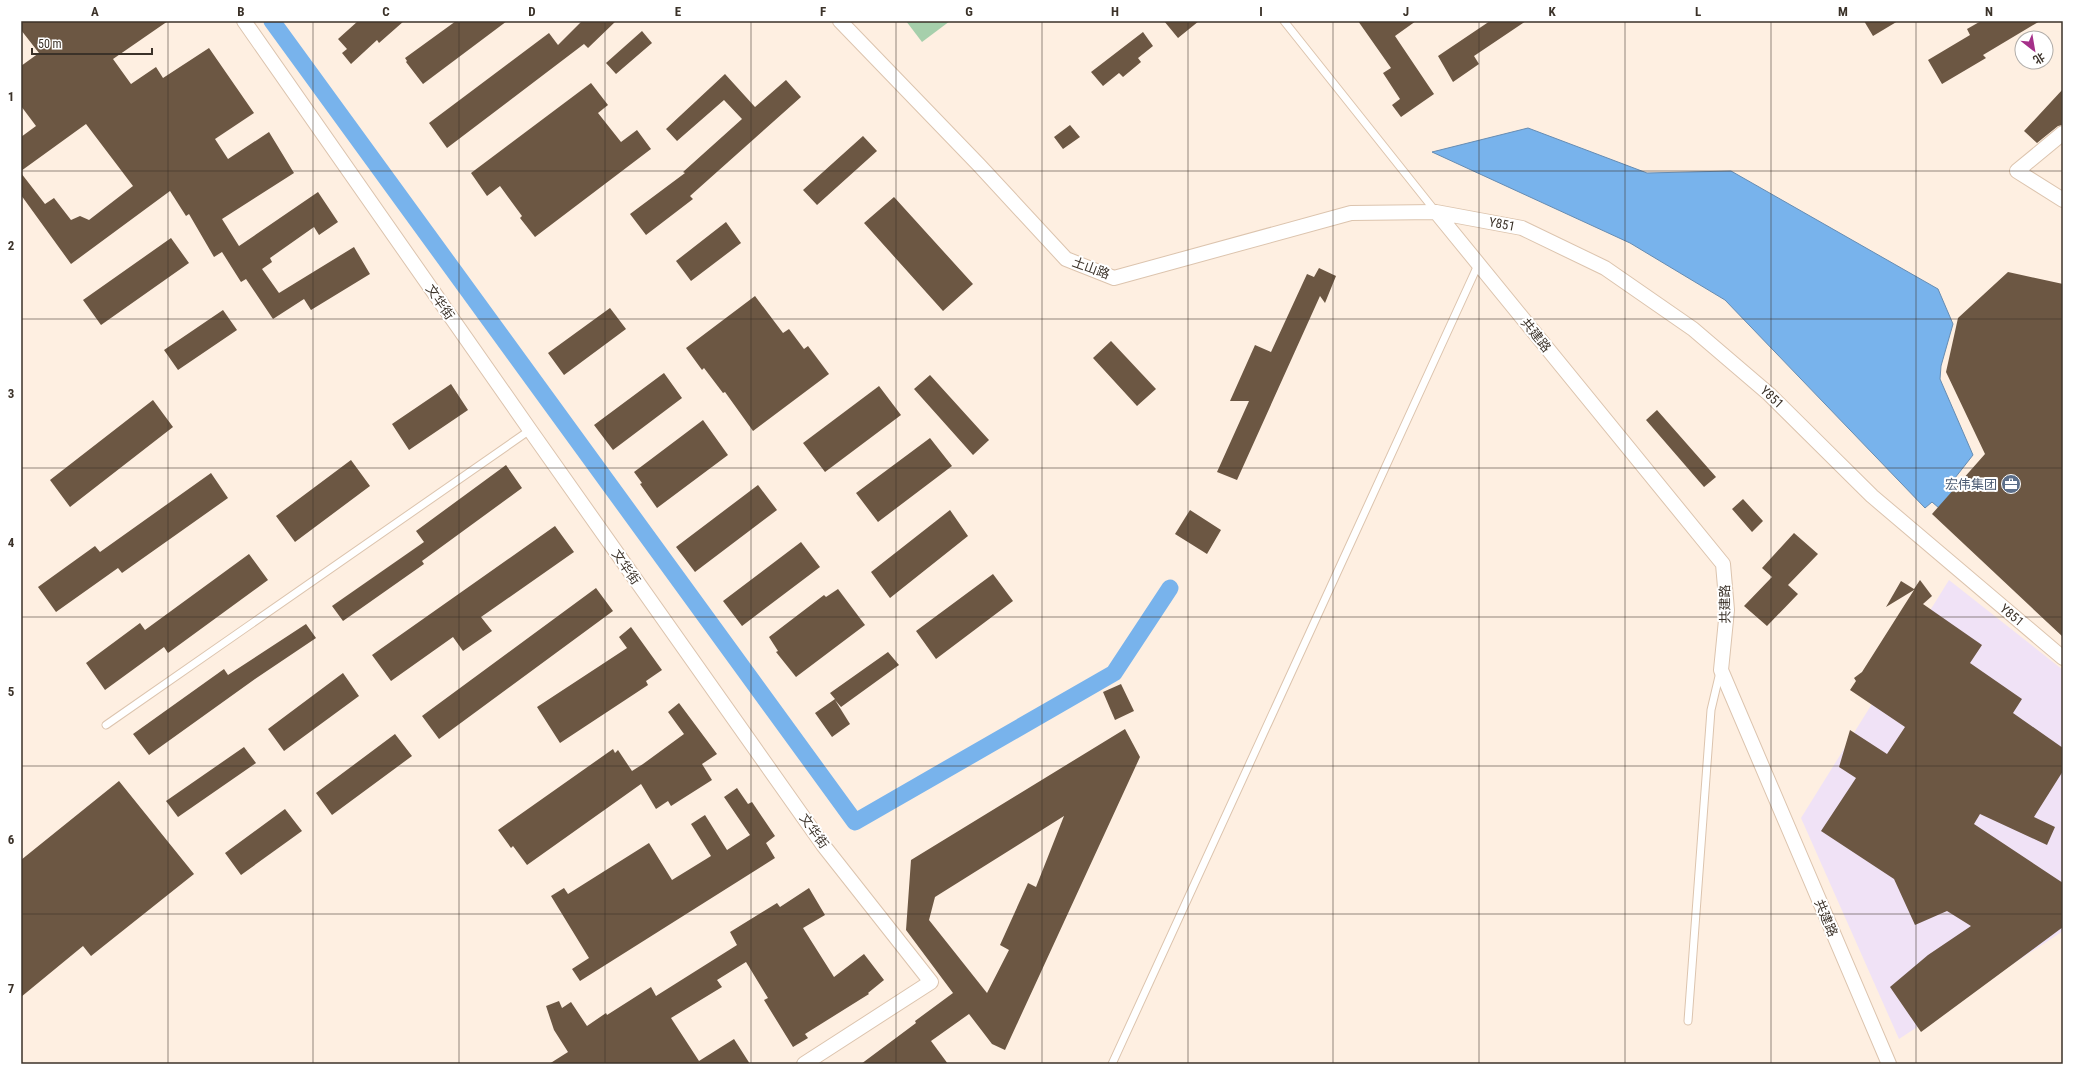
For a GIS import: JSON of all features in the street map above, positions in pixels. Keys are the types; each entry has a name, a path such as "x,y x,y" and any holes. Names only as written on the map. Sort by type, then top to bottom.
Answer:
{"street":[{"name":"文华街","path":"244,21 823,845 931,982 804,1064"},
{"name":"土山路","path":"840,21 980,165 1066,260 1114,278 1351,213 1436,212"},
{"path":"2063,133 2017,171 2063,200"},
{"name":"共建路","path":"1436,212 1723,564 1727,610 1721,670 1889,1064"},
{"name":"Y851","path":"1436,212 1522,228 1605,268 1693,329 1769,394 1872,496 2063,658"}],"lane":[{"path":"1284,21 1436,212"},
{"path":"1112,1064 1478,265"},
{"path":"106,724 530,430"},
{"path":"1688,1021 1711,710 1721,670"}],"shaded area":[{"path":"1949,580 2063,670 2063,931 1899,1039 1801,818"}],"green space":[{"path":"906,21 950,21 922,42"}],"water":[{"path":"1528,128 1647,173 1731,171 1938,289 1953,324 1941,366 1940,379 1973,455 1951,483 2063,567 2031,587 1932,502 1925,508 1725,300 1630,243 1432,152"}],"building":[{"path":"21,21 168,21 113,59 131,84 156,67 163,78 209,48 254,113 215,139 228,159 269,132 294,173 222,219 239,246 318,192 338,222 319,235 314,227 270,258 272,262 262,269 279,293 354,247 370,274 311,310 304,299 273,319 246,279 241,282 222,252 214,257 189,214 186,216 170,191 71,264 21,195 21,173 45,204 54,198 71,220 80,216 89,220 133,186 86,124 21,171 21,137 36,126 21,106 21,66 39,53 21,30"},
{"path":"358,21 404,21 379,43 377,40 351,64 342,53 347,49 338,39"},
{"path":"456,21 507,21 423,84 406,62 407,61 405,58"},
{"path":"582,21 616,21 588,48 584,44 447,148 429,123 549,33 558,45"},
{"path":"1164,21 1199,21 1178,38"},
{"path":"1358,21 1416,21 1395,36 1434,94 1401,117 1392,105 1400,99 1383,73 1391,68"},
{"path":"1490,21 1526,21 1474,56 1479,64 1453,82 1438,56"},
{"path":"1864,21 1898,21 1873,36"},
{"path":"1981,21 2040,21 2025,30 2014,30 2014,37 1983,55 1986,58 1942,84 1928,60 1970,35 1967,29"},
{"path":"642,31 652,43 616,74 606,63"},
{"path":"1143,32 1153,46 1138,58 1141,62 1123,77 1119,73 1103,86 1091,72"},
{"path":"725,74 755,107 786,80 801,97 690,196 693,199 646,235 630,214 685,173 683,172 742,119 724,100 677,141 666,129"},
{"path":"591,83 608,105 598,113 621,142 637,130 651,149 535,237 520,218 522,216 500,186 487,196 471,173"},
{"path":"2063,89 2063,125 2058,126 2037,143 2024,131"},
{"path":"1070,125 1080,137 1063,149 1054,137"},
{"path":"863,136 877,151 817,205 803,190"},
{"path":"894,197 973,284 943,311 864,223"},
{"path":"726,222 741,243 691,281 676,261"},
{"path":"171,238 189,263 101,325 83,300"},
{"path":"1319,268 1336,276 1325,303 1320,296 1237,480 1217,472 1249,401 1230,401 1255,345 1271,352 1307,274 1314,277"},
{"name":"宏伟集团","path":"2008,272 2063,284 2063,637 1932,514 1985,454 1946,372 1958,318"},
{"path":"755,296 783,333 789,329 804,349 808,346 829,374 753,431 725,392 723,393 704,368 702,370 686,348"},
{"path":"610,308 626,329 564,375 548,353"},
{"path":"223,310 237,330 178,370 164,350"},
{"path":"1111,341 1156,389 1137,406 1093,358"},
{"path":"664,373 682,398 613,450 594,425"},
{"path":"930,375 989,440 973,455 914,389"},
{"path":"451,384 468,410 409,450 392,424"},
{"path":"879,386 901,415 825,472 803,443"},
{"path":"153,400 173,427 70,507 50,480"},
{"path":"1657,410 1716,477 1704,487 1646,420"},
{"path":"703,420 728,455 657,508 640,484 642,483 634,472"},
{"path":"930,438 952,466 878,522 856,493"},
{"path":"351,460 370,486 295,542 276,516"},
{"path":"506,465 522,488 422,561 424,564 343,621 332,606 424,542 416,531"},
{"path":"211,473 228,498 122,573 118,568 56,612 38,587 95,546 100,552"},
{"path":"758,485 777,510 695,572 676,547"},
{"path":"1743,499 1763,521 1752,532 1732,509"},
{"path":"950,510 968,536 890,598 871,572"},
{"path":"1190,510 1221,530 1207,554 1175,534"},
{"path":"555,526 574,552 481,617 492,631 463,651 453,637 391,681 372,655"},
{"path":"1794,533 1818,554 1788,585 1798,594 1767,626 1744,606 1772,577 1762,568"},
{"path":"801,542 820,567 742,626 723,601"},
{"path":"249,554 268,580 168,653 164,647 105,690 86,663 140,623 145,630"},
{"path":"993,574 1013,601 936,659 916,631"},
{"path":"1920,580 1932,596 1923,604 1982,645 1970,663 2022,699 2013,713 2063,748 2063,771 2034,817 2055,827 2047,845 1980,814 1974,824 2063,883 2063,927 1921,1032 1890,987 1928,955 1971,926 1947,911 1915,925 1894,879 1821,831 1856,778 1839,767 1850,730 1887,754 1905,727 1850,690 1856,681 1854,678 1862,672 1914,590 1886,607 1901,581 1914,589"},
{"path":"596,588 613,611 439,739 422,716"},
{"path":"838,589 865,625 796,677 776,652 778,651 769,637 824,595 826,597"},
{"path":"306,624 316,638 255,679 149,755 133,734 224,669 228,675"},
{"path":"631,627 662,670 646,681 648,685 560,743 537,707 627,648 619,637"},
{"path":"888,652 899,665 841,707 835,700 850,724 832,737 815,713 835,699 830,693"},
{"path":"343,673 359,696 284,751 268,729"},
{"path":"1121,684 1134,711 1115,720 1103,692"},
{"path":"679,703 717,754 702,764 712,780 671,806 668,801 656,809 641,784 527,865 513,846 511,848 498,830 613,749 615,753 618,750 632,771 643,764 684,734 668,712"},
{"path":"1125,729 1140,757 1005,1050 992,1044 969,1014 931,1041 948,1064 861,1064 953,993 906,930 911,860","holes":["1064,816 1036,887 1028,883 1000,945 1009,950 987,993 929,920 935,897"]},
{"path":"395,734 412,756 332,815 316,793"},
{"path":"244,747 256,763 178,817 166,801"},
{"path":"119,781 194,874 91,956 83,946 21,997 21,860"},
{"path":"737,788 748,804 752,802 775,836 766,843 775,858 580,981 572,969 589,958 551,896 564,888 568,894 649,843 672,880 711,856 691,824 705,815 727,850 750,835 724,797"},
{"path":"285,809 302,831 241,875 225,853"},
{"path":"809,888 825,915 803,928 834,977 864,954 884,980 868,993 869,994 805,1034 808,1038 793,1047 764,1000 768,998 746,962 717,980 722,987 671,1018 699,1061 734,1039 750,1064 549,1064 568,1052 554,1030 546,1006 559,1001 562,1008 571,1002 587,1026 606,1013 607,1015 651,987 656,996 737,945 730,932 777,903 780,907"}],"waterway":[{"path":"272,21 855,822 1114,673 1170,588"}],"place":[{"name":"宏伟集团","path":"2011,484"}]}
